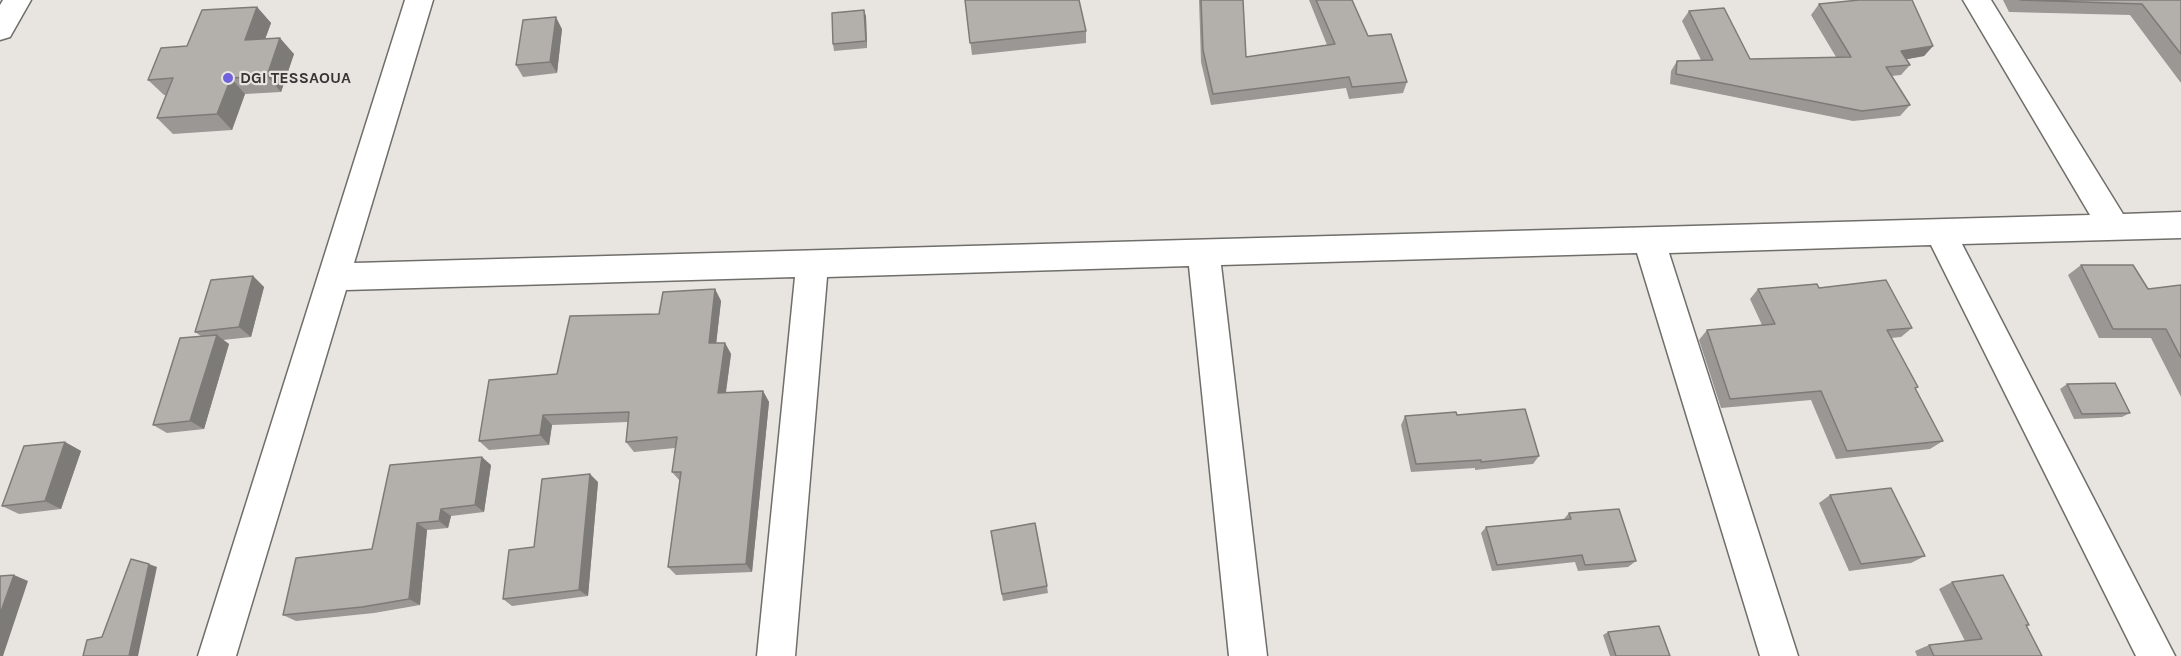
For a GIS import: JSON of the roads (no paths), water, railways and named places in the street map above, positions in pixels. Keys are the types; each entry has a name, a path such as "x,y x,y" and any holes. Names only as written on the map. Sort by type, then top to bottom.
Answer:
{"street":[{"path":"0,30 17,0"},
{"path":"217,656 419,0"},
{"path":"1977,0 2114,227"},
{"path":"334,277 2181,225"},
{"path":"1940,232 2156,656"},
{"path":"1649,240 1779,656"},
{"path":"1204,253 1248,656"},
{"path":"776,656 812,264"}],"place":[{"name":"DGI TESSAOUA","path":"228,78"}]}
